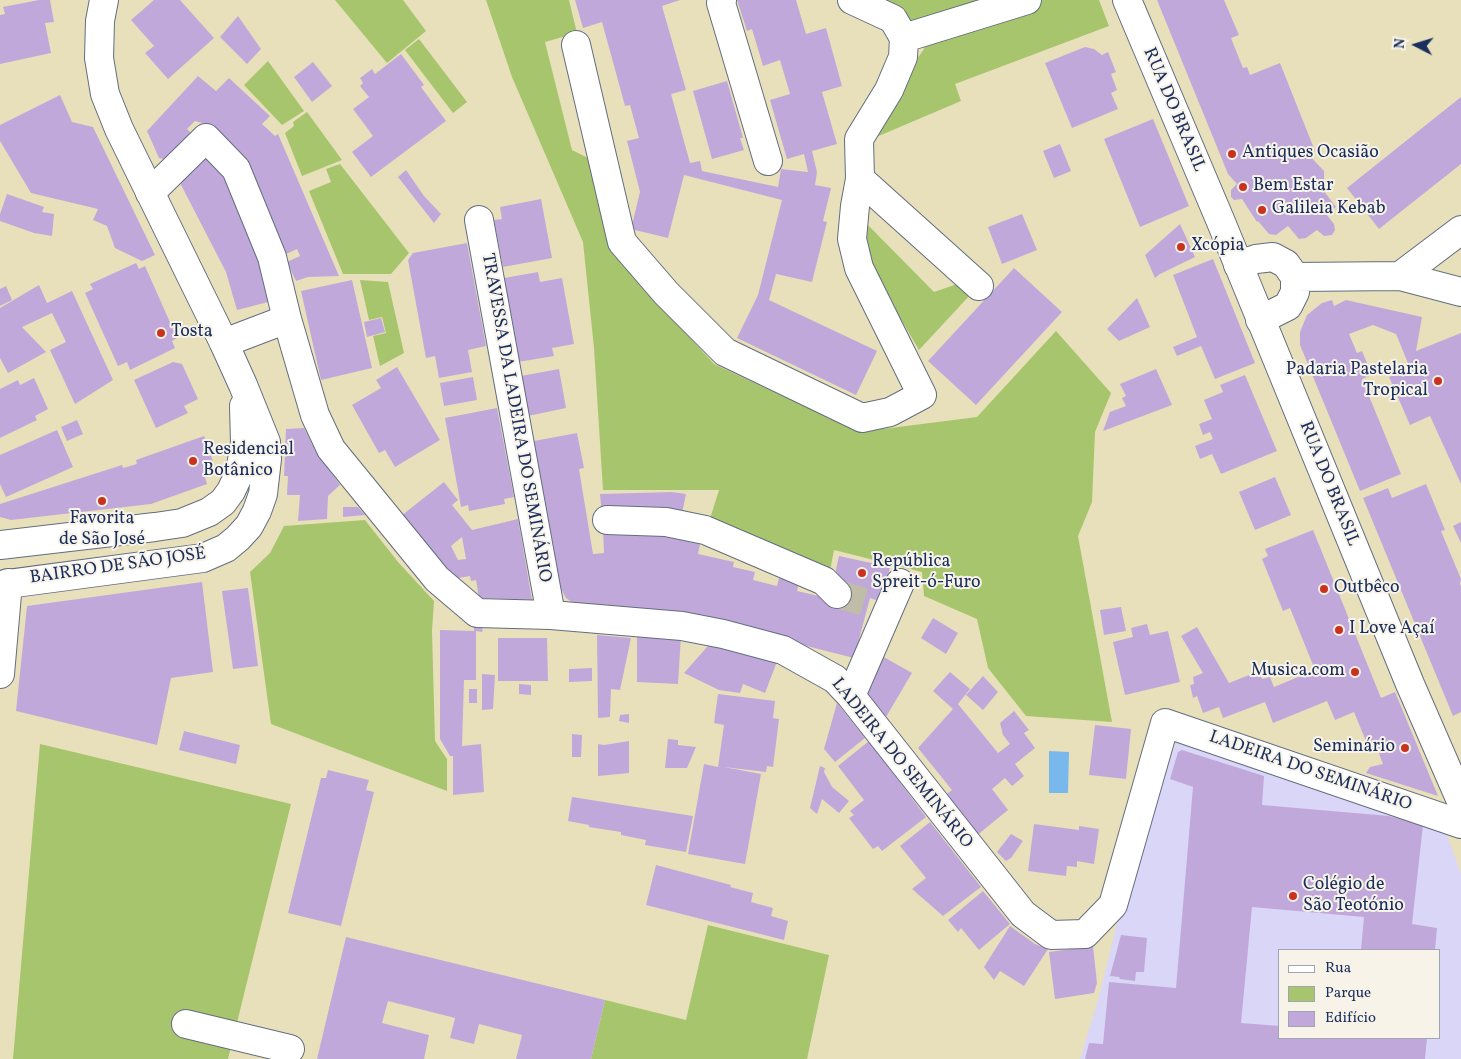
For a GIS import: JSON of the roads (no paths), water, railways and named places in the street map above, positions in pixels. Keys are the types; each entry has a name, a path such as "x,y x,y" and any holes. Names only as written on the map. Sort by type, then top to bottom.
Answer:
{"street":[{"name":"BAIRRO DE SÃO JOSÉ","path":"3,579 203,558 226,548 238,538 249,526 263,494 267,460 266,442 243,384 119,129 105,94 100,58 100,21 104,0"},
{"path":"722,0 721,3 768,161"},
{"path":"576,45 622,242 666,293 725,352 862,418 890,412 922,395 859,268 852,239 860,180 859,139 889,90 903,57 904,38 893,19 852,0"},
{"path":"904,38 1027,0"},
{"name":"RUA DO BRASIL","path":"1127,0 1410,684 1461,801"},
{"path":"150,193 206,138 236,169 272,257 287,319 224,343"},
{"path":"860,180 979,286"},
{"name":"TRAVESSA DA LADEIRA DO SEMINÁRIO","path":"479,220 551,615"},
{"path":"1400,276 1461,230"},
{"path":"1238,265 1256,259 1273,257 1286,264 1295,277 1295,292 1288,306 1260,320"},
{"path":"1295,277 1400,276 1461,292"},
{"name":"LADEIRA DO SEMINÁRIO","path":"287,319 315,415 331,449 437,579 477,613 551,615 682,626 724,634 783,650 835,679 1023,914 1051,935 1085,934 1113,905 1165,723 1461,824"},
{"name":"BAIRRO DE SÃO JOSÉ","path":"0,545 182,523 209,512 223,502 231,491 240,472 245,443 243,384"},
{"path":"607,520 666,522 705,530 824,580 837,594"},
{"path":"0,674 3,579"},
{"path":"850,696 879,606 900,583"},
{"path":"186,1024 290,1049"}],"water":[{"path":"1049,751 1069,752 1068,793 1049,793"}],"tunnel":[{"path":"837,594 868,603"}],"place":[{"name":"Antiques Ocasião","path":"1232,154"},
{"name":"Bem Estar","path":"1243,187"},
{"name":"Galileia Kebab","path":"1262,210"},
{"name":"Xcópia","path":"1181,247"},
{"name":"Tosta","path":"161,333"},
{"name":"Padaria Pastelaria Tropical","path":"1438,381"},
{"name":"Residencial Botânico","path":"193,461"},
{"name":"Favorita de São José","path":"102,501"},
{"name":"República Spreit-ó-Furo","path":"862,573"},
{"name":"Outbêco","path":"1324,589"},
{"name":"I Love Açaí","path":"1339,630"},
{"name":"Musica.com","path":"1355,672"},
{"name":"Seminário","path":"1405,748"},
{"name":"Colégio de São Teotónio","path":"1293,896"}]}
